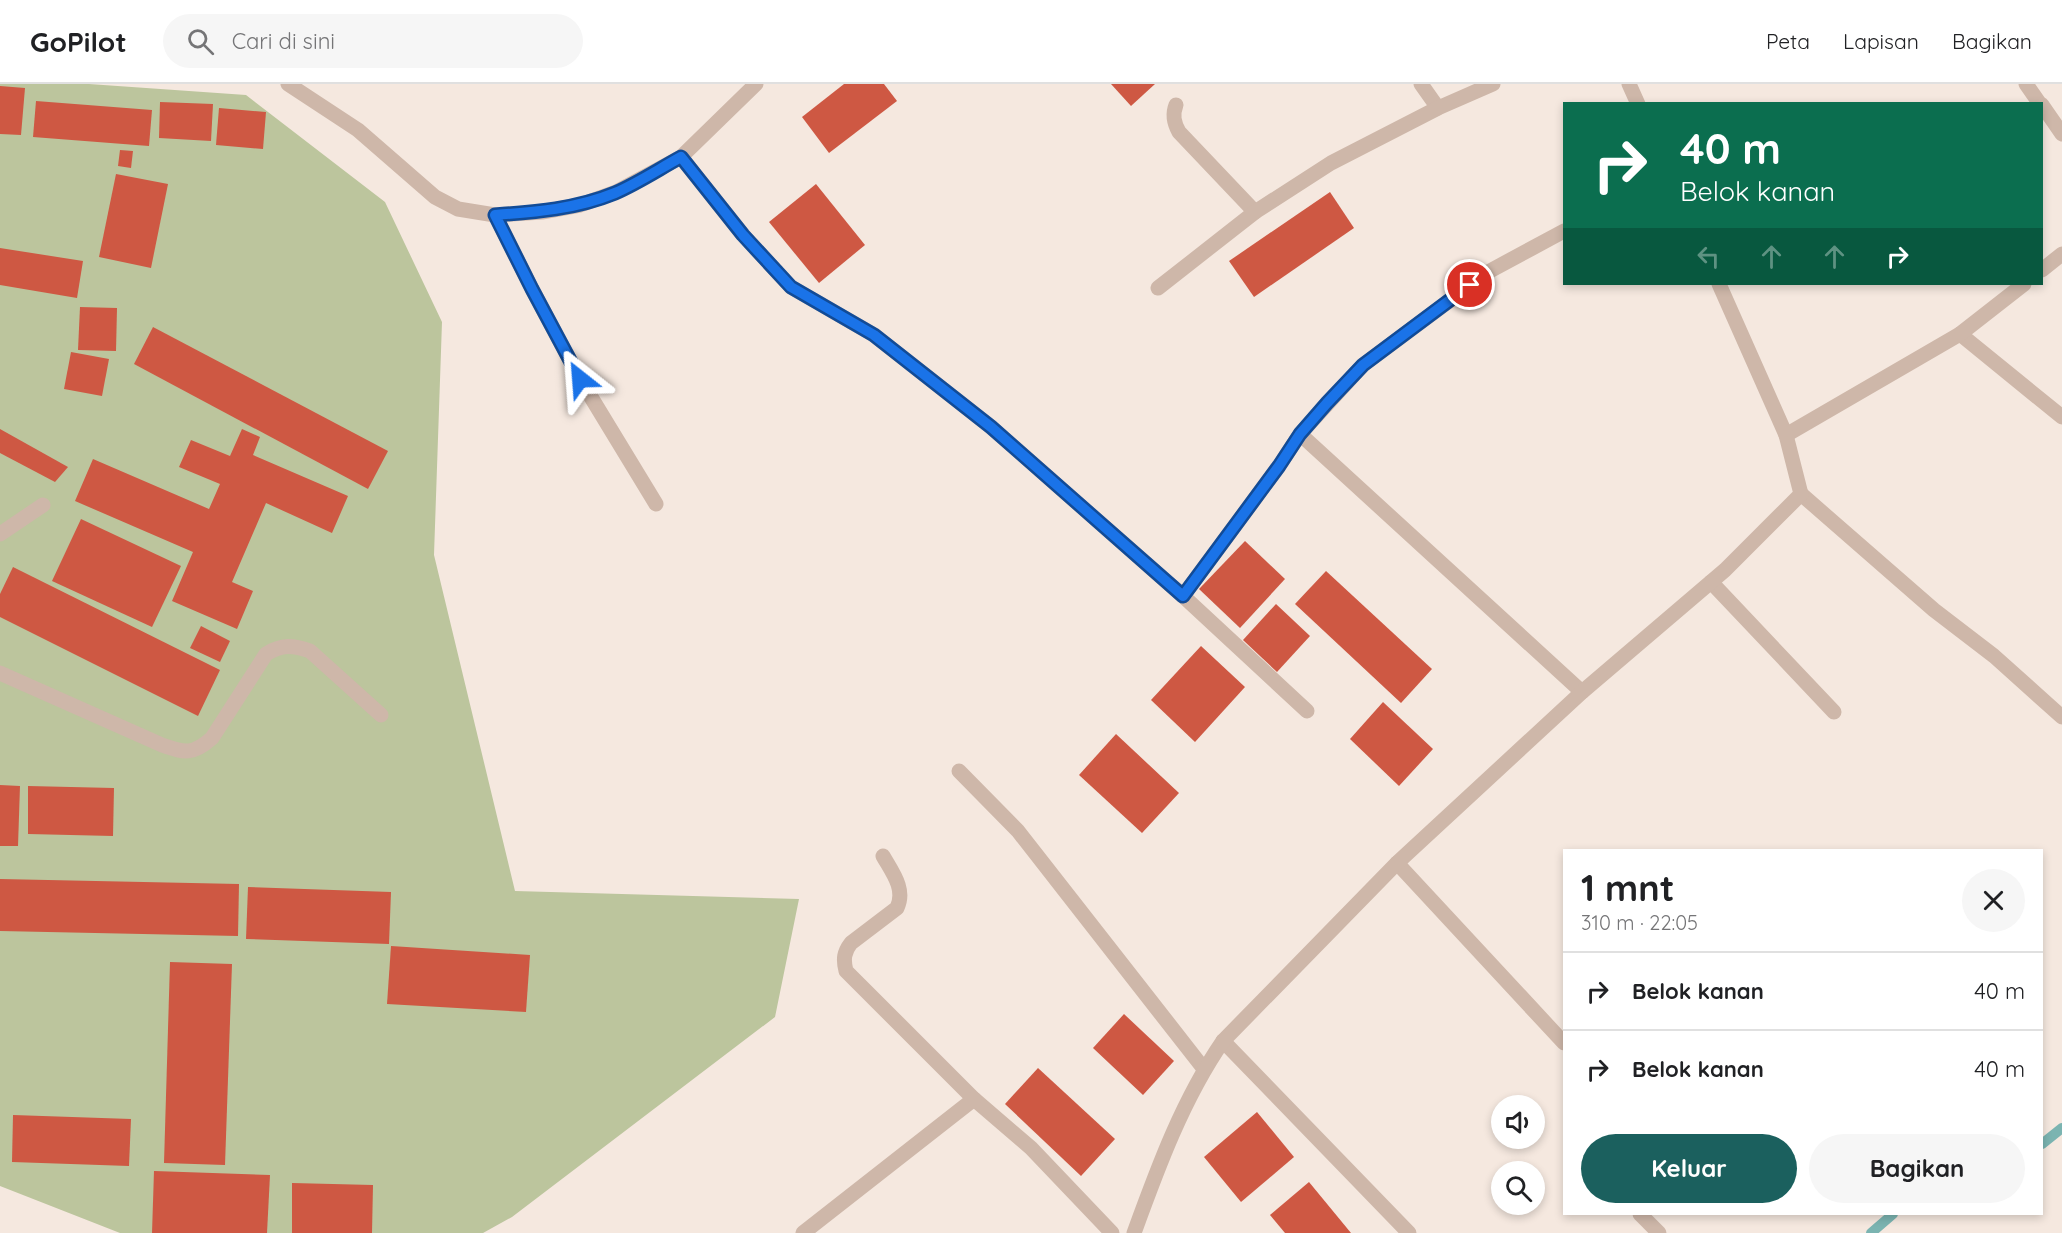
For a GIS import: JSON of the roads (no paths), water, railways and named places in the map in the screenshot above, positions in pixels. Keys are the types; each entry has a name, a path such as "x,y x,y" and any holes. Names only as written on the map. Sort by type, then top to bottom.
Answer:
{"street":[{"path":"288,84 358,130 435,197 458,209 495,215 542,212 580,205 616,192 681,157 756,84"},
{"path":"1421,84 1438,108"},
{"path":"1158,288 1255,212 1331,163 1438,108 1493,84"},
{"path":"2026,84 2040,102"},
{"path":"1176,105 1174,124 1179,132 1255,212"},
{"path":"2043,107 2062,134"},
{"path":"681,157 743,235 791,287 874,335 991,427 1183,596 1307,711"},
{"path":"495,215 580,379 656,504"},
{"path":"1183,596 1300,434 1363,365 1488,272 1563,232"},
{"path":"2043,269 2062,254"},
{"path":"1719,285 1786,435 1801,494 1934,610 1994,656 2062,717"},
{"path":"1786,435 1960,334 2023,285"},
{"path":"1960,334 2062,417"},
{"path":"1300,434 1582,692"},
{"path":"1134,1233 1157,1170 1204,1068 1223,1041 1397,863 1582,692 1711,582 1801,494"},
{"path":"0,534 44,505"},
{"path":"1711,582 1834,712"},
{"path":"0,673 162,745 191,751 200,749 212,738 266,654 280,646 296,646 310,651 381,715"},
{"path":"959,771 1018,831 1204,1068"},
{"path":"883,856 897,881 901,896 900,903 897,908 851,943 844,957 846,970 974,1099 1031,1148 1112,1233"},
{"path":"1397,863 1563,1041"},
{"path":"1223,1041 1408,1233"},
{"path":"803,1233 974,1099"},
{"path":"1641,1215 1659,1233"}],"waterway":[{"path":"2043,1143 2062,1128"},
{"path":"1871,1233 1892,1215"}]}
